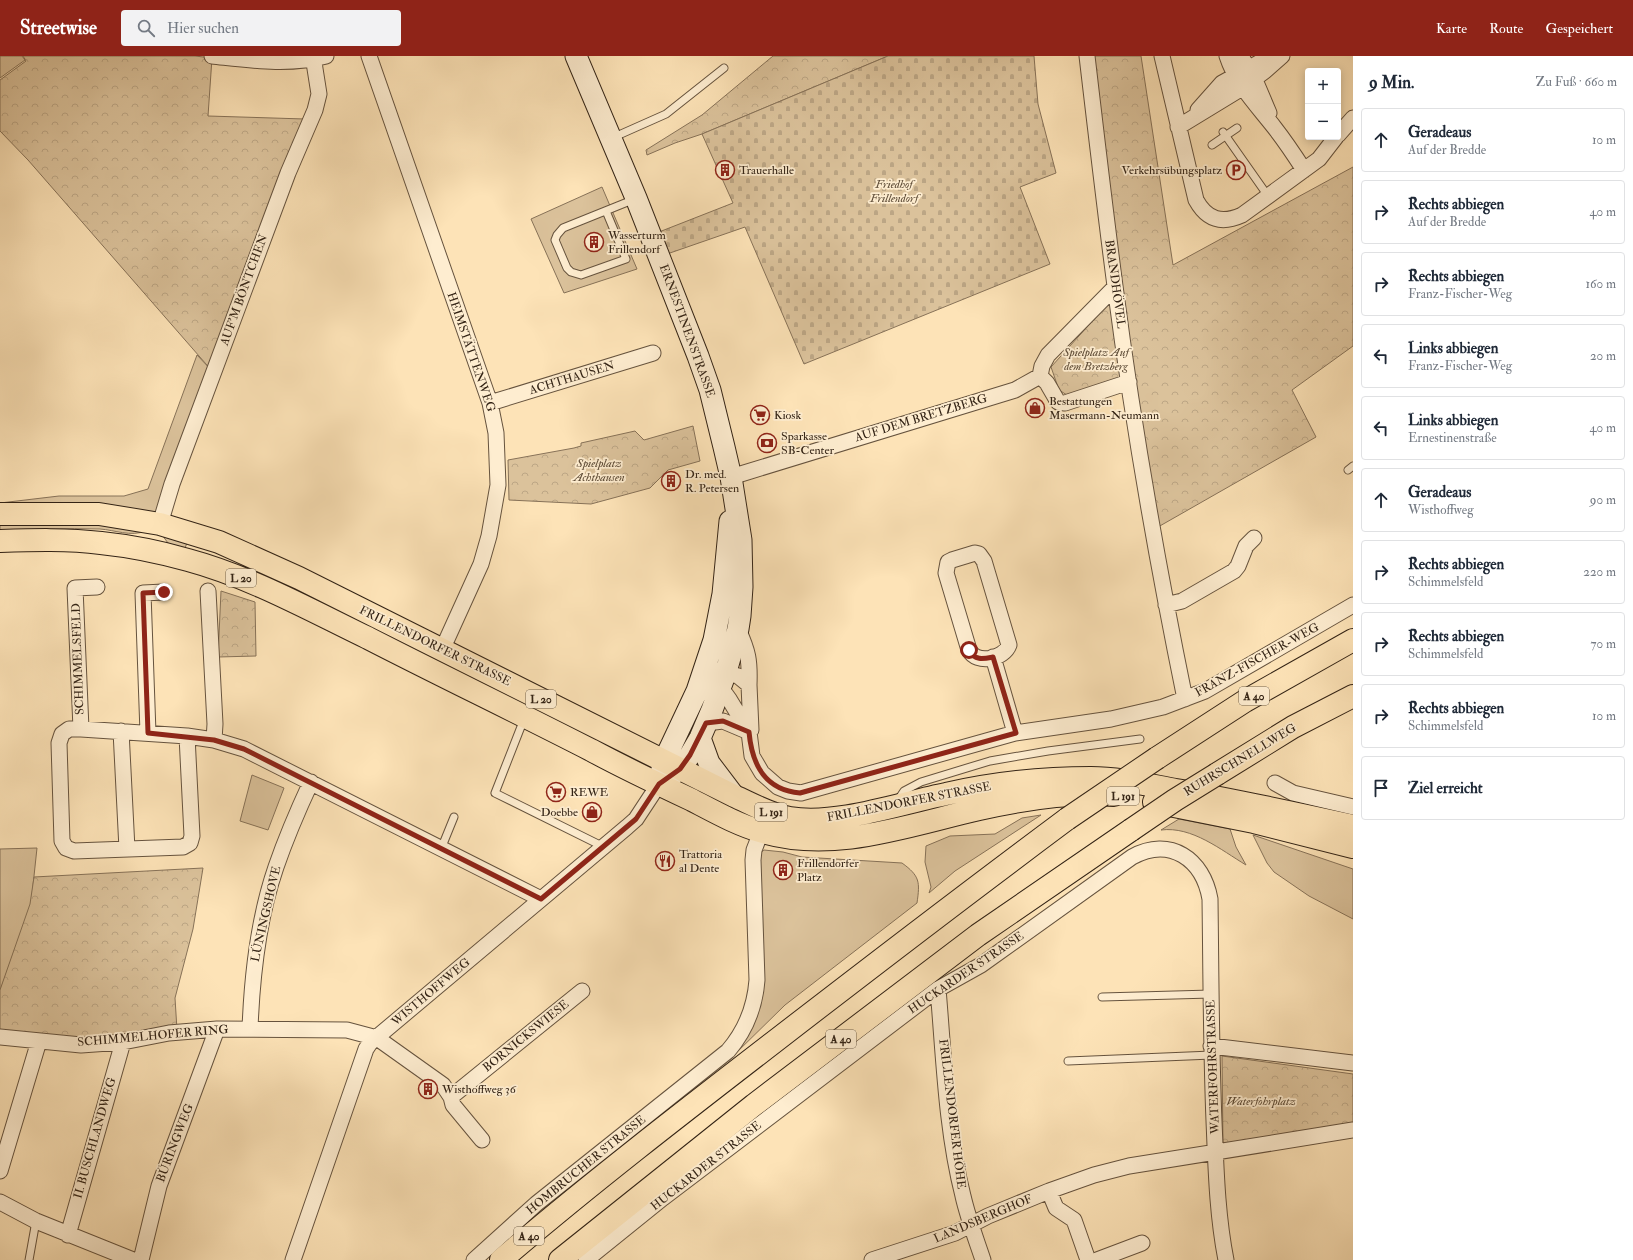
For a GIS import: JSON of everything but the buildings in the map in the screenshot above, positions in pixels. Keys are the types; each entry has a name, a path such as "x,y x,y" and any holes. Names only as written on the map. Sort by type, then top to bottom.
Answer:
{"main road":[{"name":"ERNESTINENSTRASSE","path":"576,56 636,198 710,390 731,477 741,540 742,595 738,629 723,680 703,731 690,755 672,765"},
{"name":"ERNESTINENSTRASSE","path":"659,784 672,765 714,640 723,594 731,510 731,477"},
{"name":"FRILLENDORFER STRASSE","path":"0,514 99,514 160,524 219,542 279,569 734,796 781,816 810,820 841,818 995,784 1035,780 1092,778 1119,780 1253,803 1353,826"},
{"name":"FRILLENDORFER STRASSE","path":"0,541 47,540 100,542 152,551 205,565 247,581 312,611 730,819 761,832 784,837 809,839 870,835 1019,800 1087,793 1116,795 1188,808 1254,822 1353,847"},
{"name":"A 40","path":"501,1260 557,1212 687,1108 1067,819 1245,701 1353,640"},
{"name":"RUHRSCHNELLWEG","path":"560,1260 754,1105 972,940 1175,800 1293,727 1353,696"},
{"name":"L 191","path":"703,731 709,763 734,796"}],"street":[{"path":"212,56 268,62 296,61 318,57"},
{"name":"HEIMSTÄTTENWEG","path":"369,56 490,403 496,433 498,485 489,536 481,564 442,650"},
{"name":"BRANDHÖVEL","path":"1087,56 1115,287 1129,382 1166,605 1185,699"},
{"path":"1162,56 1184,123 1196,200 1205,213 1210,217 1217,219 1233,219 1242,215 1319,159 1334,140"},
{"path":"1227,56 1244,74 1275,128 1304,170"},
{"path":"1244,74 1271,56"},
{"path":"1184,123 1222,83 1282,56"},
{"name":"AUF'M BÖNTCHEN","path":"160,524 172,484 263,237 315,110 319,94 318,57"},
{"path":"1341,132 1353,118"},
{"path":"1115,287 1048,355 1042,366 1040,376 1047,383 1058,402 1065,403 1129,382"},
{"name":"ACHTHAUSEN","path":"490,403 653,353"},
{"name":"AUF DEM BRETZBERG","path":"731,477 1014,390 1040,376"},
{"path":"1166,605 1182,600 1234,571 1238,566 1246,546 1254,538"},
{"path":"975,553 979,554 984,561 1009,645 1007,650 1002,654 993,657 982,659 976,658 969,650 946,573 948,562 975,553"},
{"name":"SCHIMMELSFELD","path":"81,728 75,588 97,587"},
{"path":"208,591 215,724 214,740"},
{"path":"148,733 143,593 164,592"},
{"name":"FRANZ-FISCHER-WEG","path":"705,666 723,680 749,732 752,756 762,773 778,787 788,791 800,793 1016,733 1111,719 1163,707 1205,691 1353,605"},
{"name":"FRANZ-FISCHER-WEG","path":"738,629 747,648 750,670 749,685 751,730 749,732"},
{"path":"993,657 1016,733"},
{"name":"FRANZ-FISCHER-WEG","path":"723,680 738,676 749,685"},
{"path":"703,731 723,721 749,732"},
{"name":"SCHIMMELSFELD","path":"187,736 192,836 190,843 183,847 74,851 66,848 62,841 60,743 62,734 69,729 81,728 187,736 214,740 244,749 541,899"},
{"path":"121,731 127,849"},
{"name":"LÜNINGSHOVE","path":"250,1029 254,962 266,903 275,868 310,782"},
{"path":"1275,783 1293,794 1353,807"},
{"name":"WISTHOFFWEG","path":"293,1260 366,1049 370,1043 636,819 659,784"},
{"name":"HOMBRUCHER STRASSE","path":"474,1260 536,1204 728,1051 735,1043 741,1034 753,1008 757,980 753,860 754,850 761,832"},
{"name":"HUCKARDER STRASSE","path":"586,1260 669,1194 938,989 981,964 1132,857 1140,853 1156,849 1181,854 1195,865 1203,875"},
{"name":"WATERFOHRSTRASSE","path":"1203,875 1210,899 1215,1152 1219,1215 1226,1260"},
{"name":"FRILLENDORFER HÖHE","path":"938,989 946,1087 962,1195 983,1260"},
{"name":"BORNICKSWIESE","path":"451,1097 582,991"},
{"name":"SCHIMMELHOFER RING","path":"0,1037 81,1045 123,1042 169,1032 217,1029 250,1029 346,1030 377,1038"},
{"name":"BÜRINGWEG","path":"141,1260 159,1186 217,1029"},
{"path":"377,1038 443,1085 451,1097 453,1105 482,1140"},
{"path":"0,1171 39,1041"},
{"name":"II. BUSCHLANDWEG","path":"68,1235 123,1042"},
{"path":"1212,1051 1353,1063"},
{"path":"1215,1152 1353,1130"},
{"name":"LANDSBERGHOF","path":"872,1260 955,1233 988,1216 1049,1191 1094,1175 1129,1166 1215,1152"},
{"path":"1049,1191 1056,1208 1074,1220 1088,1260"},
{"path":"0,1202 108,1255 133,1260"},
{"path":"1097,1260 1142,1244"}],"lane":[{"path":"611,139 666,114 724,68"},
{"path":"1212,145 1224,134 1236,128"},
{"path":"1224,134 1268,196"},
{"path":"606,210 626,259 581,275 571,272 567,268 555,240 563,228 606,210 636,198"},
{"path":"525,717 495,793 604,847"},
{"path":"894,806 904,791 921,782 990,761 1048,751 1140,739"},
{"path":"442,849 454,817"},
{"path":"1102,997 1211,994"},
{"path":"1068,1061 1212,1051"},
{"path":"29,1260 36,1221"}],"green space":[{"path":"0,56 22,56 25,60 0,78"},
{"path":"23,56 195,56 212,58 208,116 305,119 213,372 28,160 0,131 0,80 26,61"},
{"path":"773,56 888,56 702,134 675,143 647,155 646,150 702,115"},
{"name":"Friedhof Frillendorf","path":"888,56 1034,56 1038,104 1056,173 1020,187 1050,264 804,364 745,227 667,254 659,232 733,203 702,134"},
{"path":"1092,56 1141,56 1173,265 1353,167 1353,346 1292,390 1316,437 1158,527 1131,358"},
{"path":"602,187 637,269 564,293 531,219"},
{"name":"Spielplatz Auf dem Bretzberg","path":"1115,296 1127,380 1067,395 1059,390 1051,367"},
{"path":"197,355 214,373 159,523 0,515 0,503 59,496 124,496 148,489"},
{"name":"Spielplatz Achthausen","path":"693,426 700,461 668,470 650,488 591,504 509,500 508,460 574,448 581,446 581,443 635,431 644,440"},
{"path":"0,521 102,522 146,531 140,533 128,533 100,529 37,529 0,531"},
{"path":"162,535 188,540 184,551 168,543"},
{"path":"221,591 255,602 256,656 218,657"},
{"path":"252,775 284,788 268,830 240,821"},
{"path":"1041,815 955,871 929,893 931,887 925,862 926,846 950,836 995,834 1022,818"},
{"path":"1179,819 1230,829 1236,847 1246,865 1206,840 1195,835 1173,830 1161,830"},
{"path":"1253,835 1353,869 1353,919 1309,896 1274,872 1267,863"},
{"path":"37,848 31,904 0,991 0,849"},
{"path":"764,850 783,852 802,857 902,863 912,872 917,880 917,903 785,1005 732,1057 746,1037 758,855"},
{"path":"203,868 193,929 175,998 177,1030 123,1040 0,1038 0,990 30,904 34,877"},
{"name":"Waterfohrplatz","path":"1222,1056 1353,1074 1353,1126 1223,1146"}],"place":[{"name":"Trauerhalle","path":"725,170"},
{"name":"Verkehrsübungsplatz","path":"1236,170"},
{"name":"Wasserturm Frillendorf","path":"594,242"},
{"name":"Bestattungen Masermann-Neumann","path":"1035,408"},
{"name":"Kiosk","path":"760,415"},
{"name":"Sparkasse SB-Center","path":"767,443"},
{"name":"Dr. med. R. Petersen","path":"671,481"},
{"name":"REWE","path":"556,792"},
{"name":"Doebbe","path":"592,812"},
{"name":"Trattoria al Dente","path":"665,861"},
{"name":"Frillendorfer Platz","path":"783,870"},
{"name":"Wisthoffweg 36","path":"428,1089"}],"route":[{"path":"164,592 143,593 148,733 214,740 244,749 541,899 636,819 659,784 680,769 700,738 706,723 723,721 749,732 752,756 762,773 778,787 788,791 800,793 1016,733 993,657 982,659 976,658 969,650"}]}
